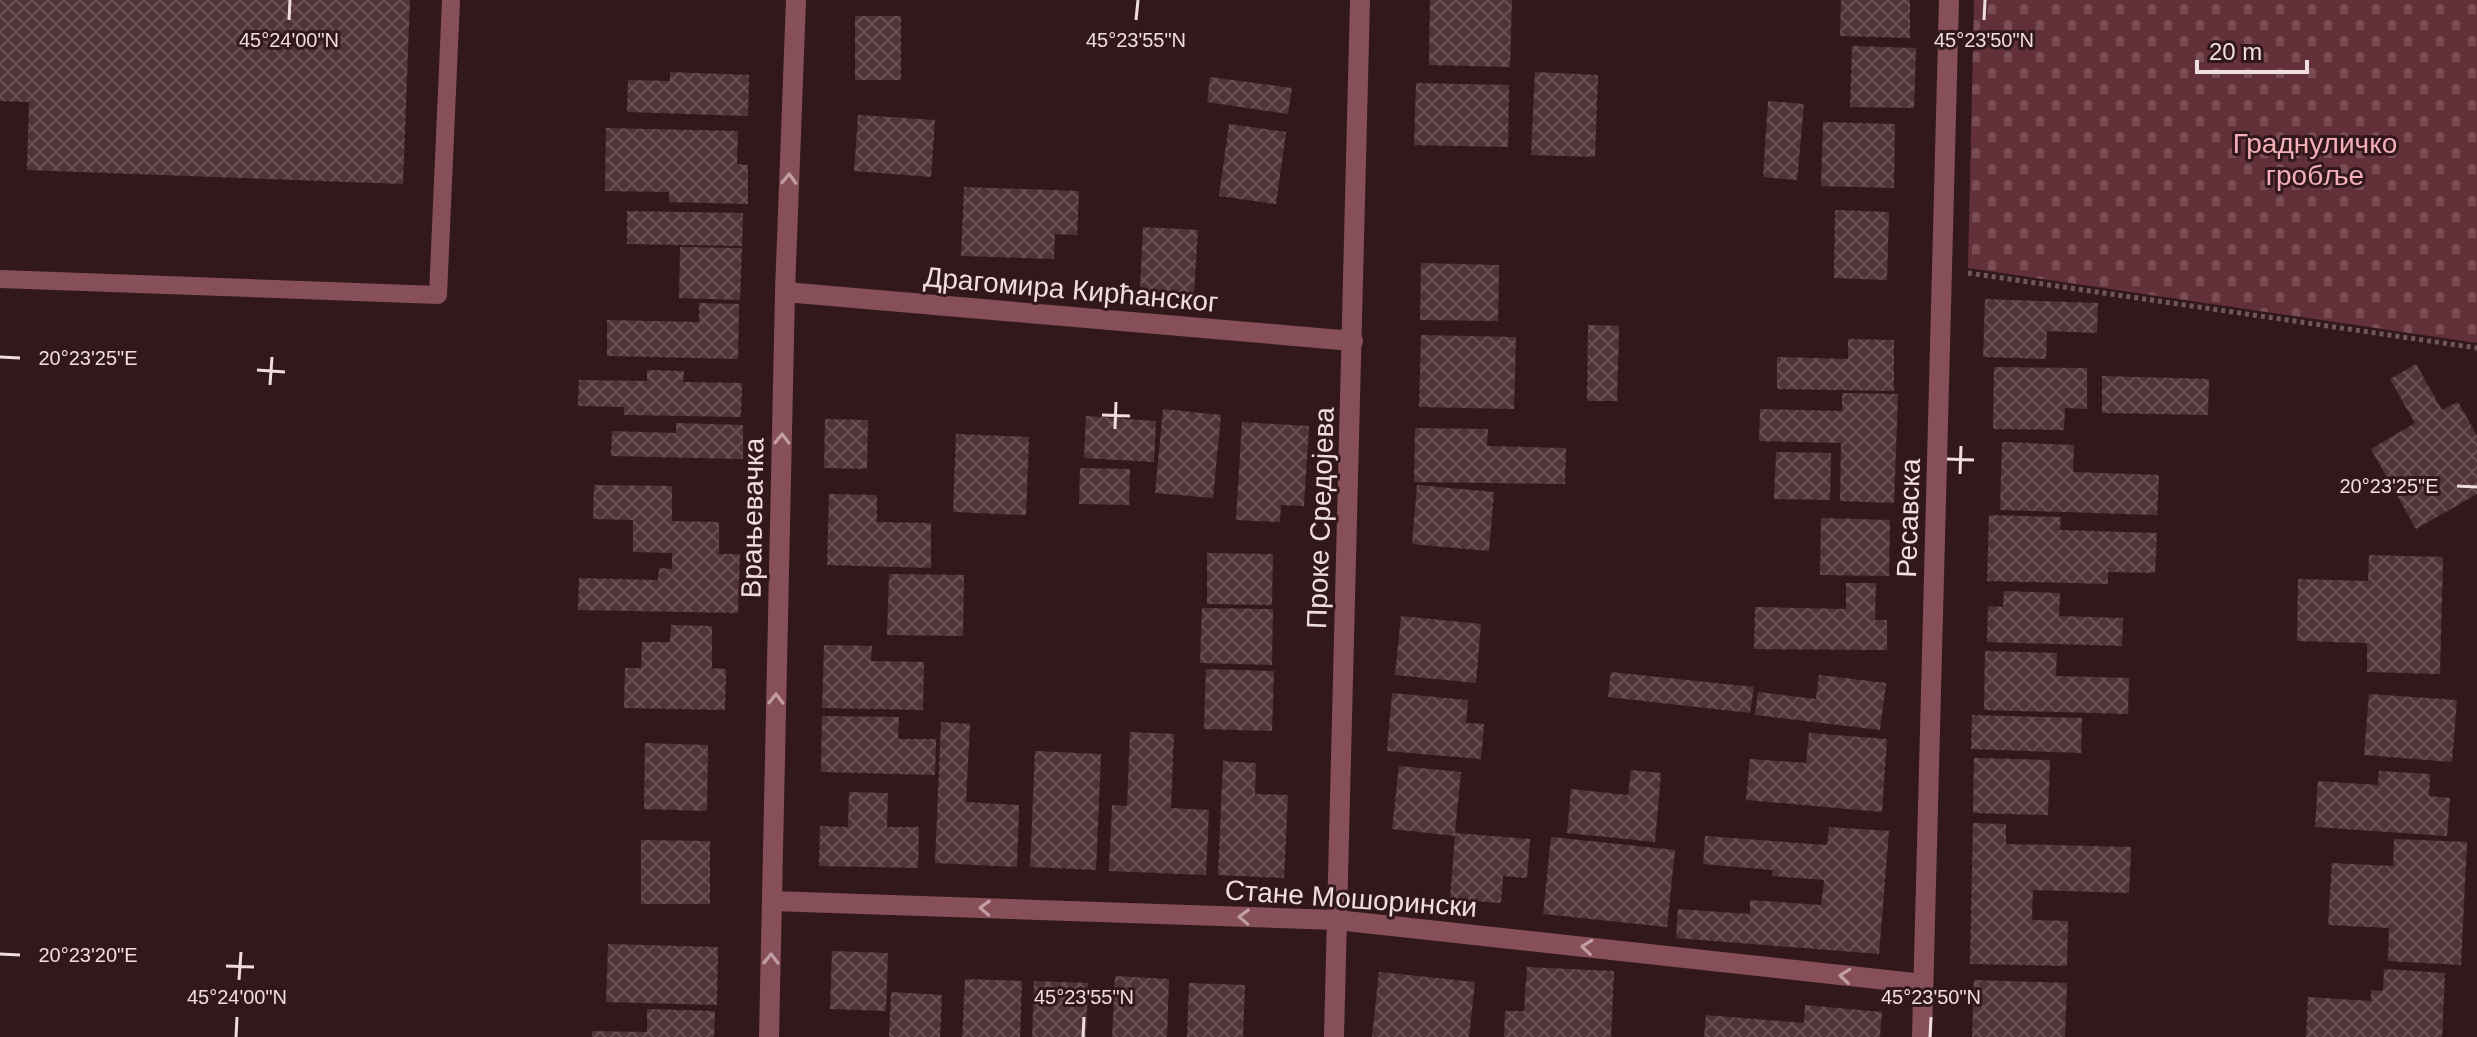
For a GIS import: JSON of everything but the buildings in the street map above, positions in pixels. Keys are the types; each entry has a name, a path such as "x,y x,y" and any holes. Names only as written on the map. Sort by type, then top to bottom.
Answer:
{"street":[{"name":"Врањевачка","path":"769,1037 785,292 796,0"},
{"name":"Проке Средојева","path":"1334,1037 1360,0"},
{"name":"Ресавска","path":"1922,1037 1949,0"},
{"name":"Драгомира Кирћанског","path":"785,292 1353,341"},
{"name":"Стане Мошорински","path":"772,901 1337,920 1923,984"}],"lane":[{"path":"0,279 438,295 451,0"}],"path":[{"path":"1943,270 2477,348"}],"green space":[{"name":"Граднуличко гробље","path":"1974,0 2477,0 2477,343 1968,268"}]}
